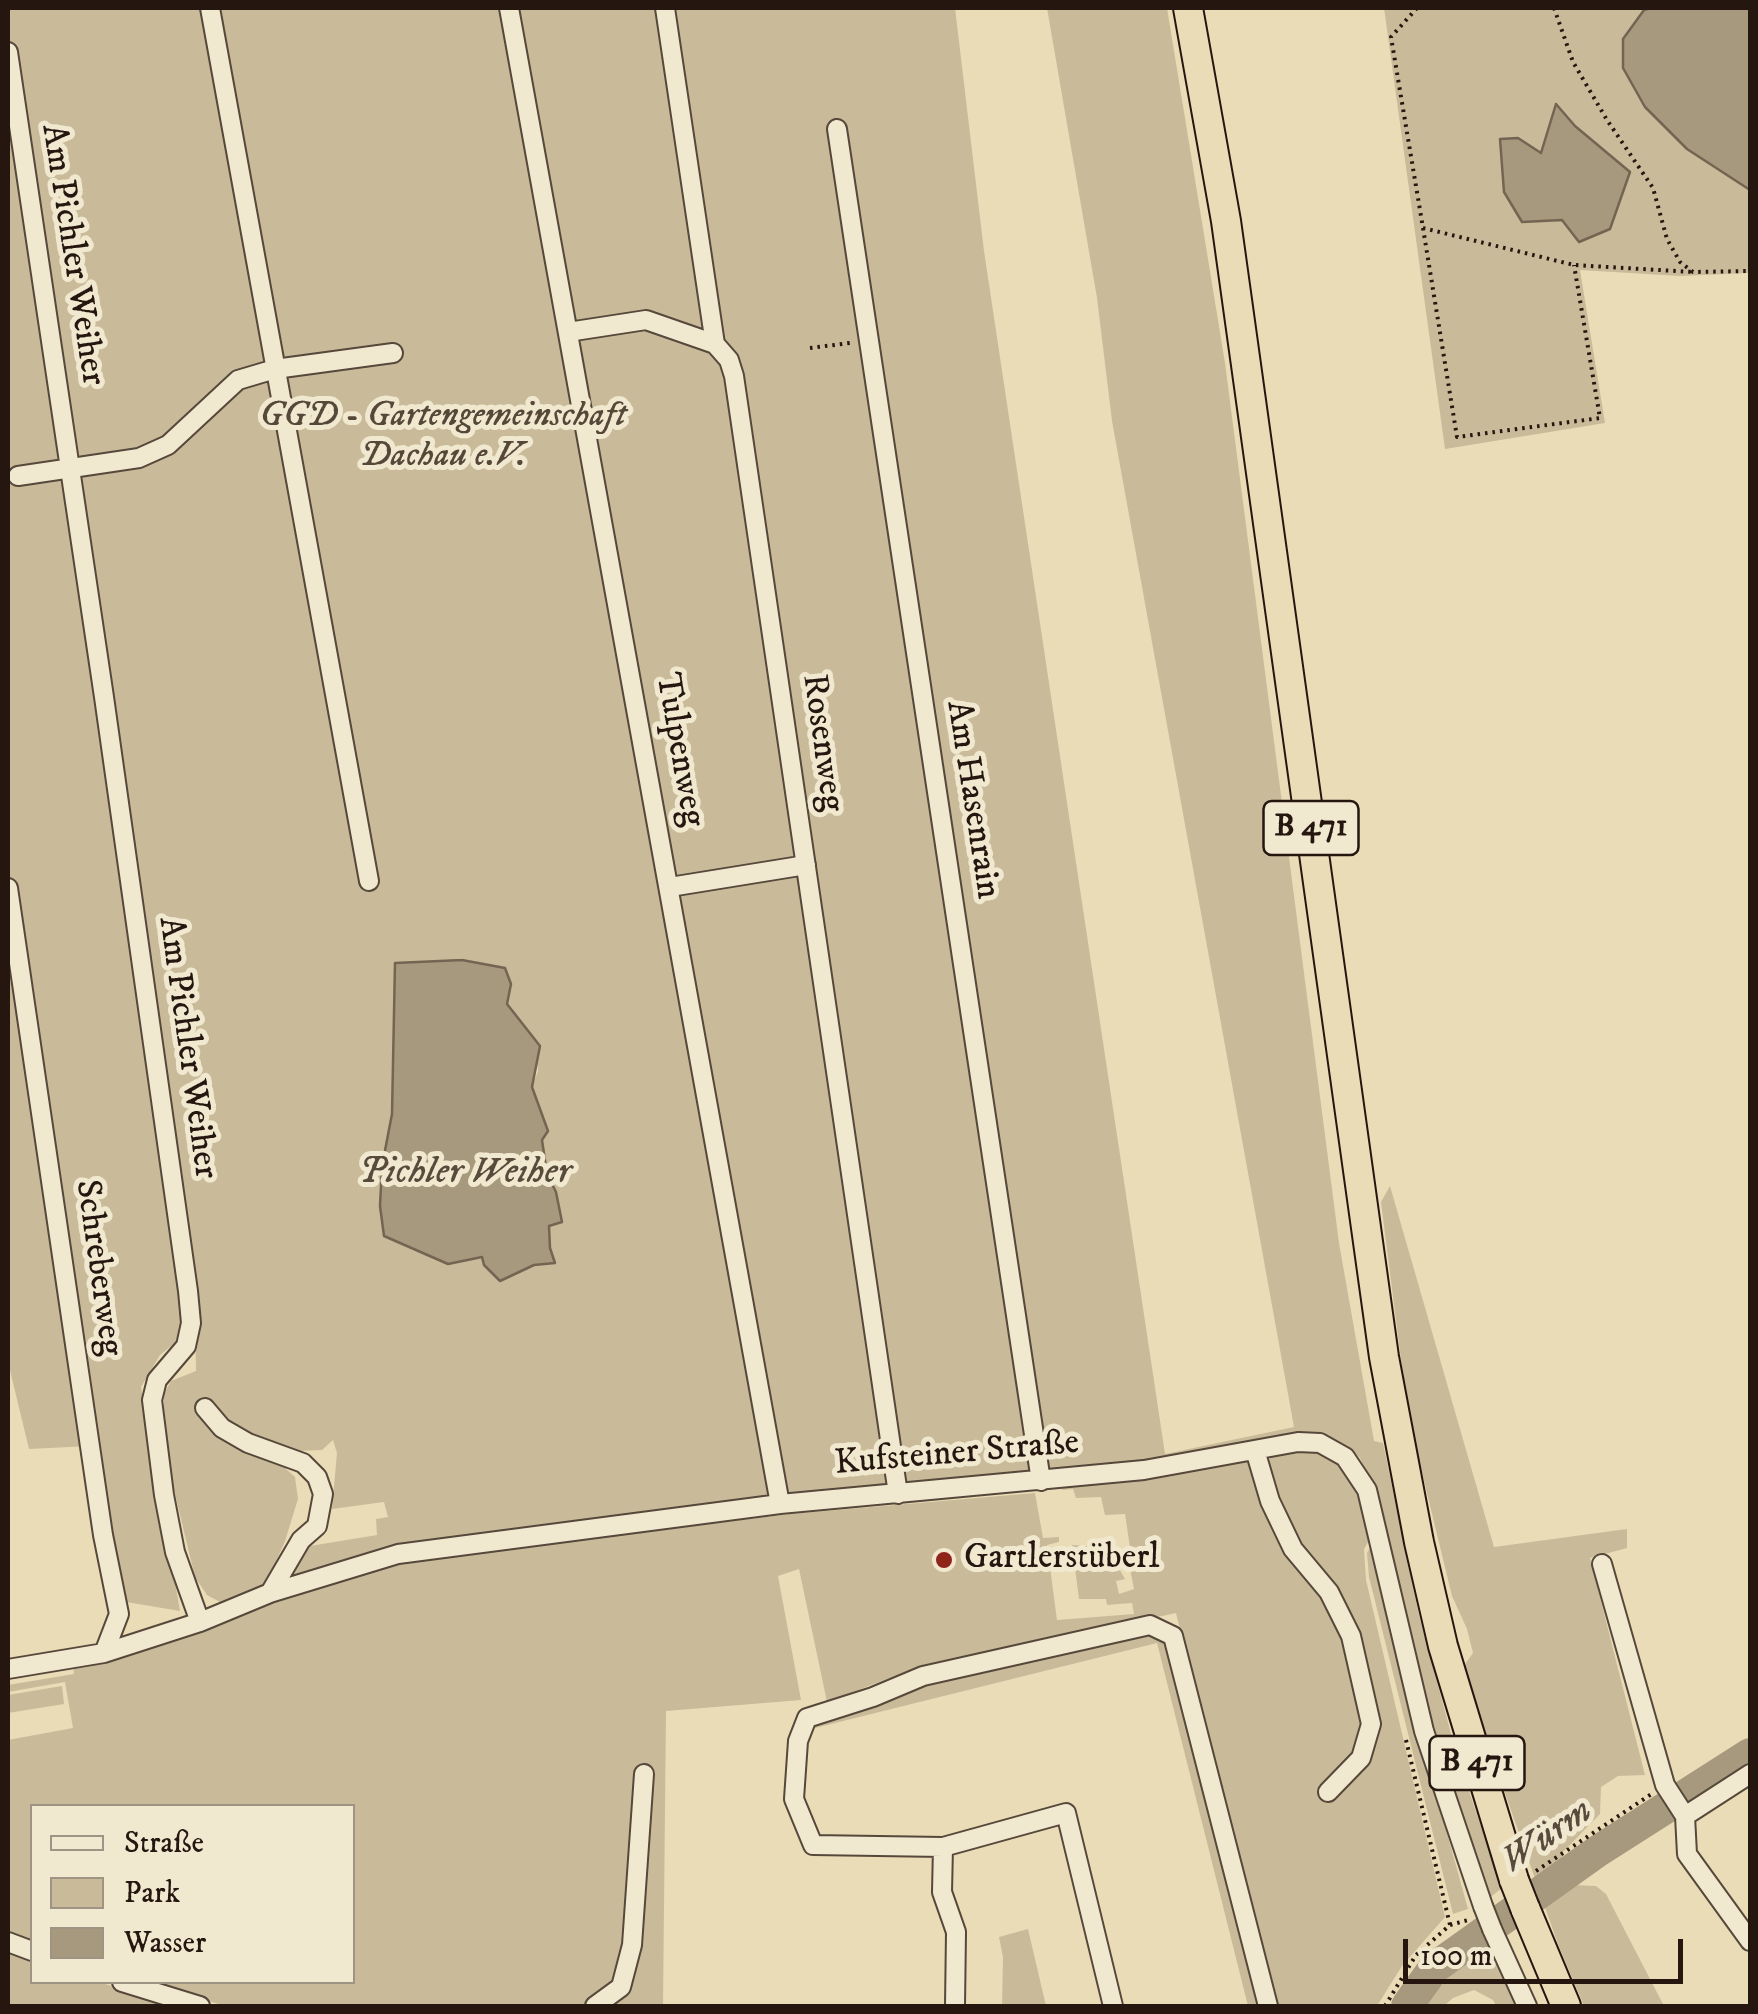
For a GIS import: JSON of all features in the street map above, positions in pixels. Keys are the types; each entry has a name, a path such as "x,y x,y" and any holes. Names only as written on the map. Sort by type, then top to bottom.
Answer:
{"highway":[{"name":"B 471","path":"1188,8 1226,221 1384,1357 1418,1542 1443,1646 1514,1880 1566,2006"}],"street":[{"path":"210,8 369,881"},
{"name":"Tulpenweg","path":"509,8 780,1504"},
{"name":"Rosenweg","path":"665,8 715,344 729,360 734,376 898,1494"},
{"name":"Am Pichler Weiher","path":"8,52 192,1324 186,1346 157,1380 152,1400 176,1552 200,1622"},
{"name":"Am Hasenrain","path":"837,129 1041,1481"},
{"path":"568,332 646,320 715,344"},
{"path":"18,476 138,458 168,445 238,380 275,369 393,352"},
{"path":"670,887 806,865"},
{"name":"Schreberweg","path":"8,888 16,1011 102,1536 119,1614 104,1653"},
{"path":"205,1408 222,1428 248,1443 303,1463 316,1477 323,1494 318,1526 294,1550 270,1594"},
{"name":"Kufsteiner Straße","path":"8,1669 104,1653 398,1554 780,1504 1144,1470 1298,1442 1320,1444 1346,1457 1366,1490 1424,1731 1483,1906 1528,2006"},
{"path":"1255,1450 1270,1500 1293,1549 1329,1592 1351,1636 1371,1724 1361,1758 1328,1792"},
{"path":"1602,1564 1668,1791 1685,1816 1687,1854 1750,1941"},
{"path":"1113,2006 1066,1813 943,1846 814,1845 794,1800 798,1740 807,1718 923,1676 1150,1626 1173,1636 1268,2006"},
{"path":"594,2006 621,1987 632,1945 644,1774"},
{"path":"1685,1816 1750,1774"},
{"path":"943,1846 942,1892 956,1932 955,2006"},
{"path":"128,1984 200,2006"}],"path":[{"path":"1417,8 1391,38 1456,437 1600,418 1574,264"},
{"path":"1554,8 1573,62 1607,120 1643,170 1667,239 1680,262 1692,272"},
{"path":"1423,228 1574,264 1750,272"},
{"path":"810,348 870,340"}],"green space":[{"name":"GGD - Gartengemeinschaft Dachau e.V.","path":"8,8 955,8 984,251 1165,1454 1294,1427 1112,421 1097,298 1047,8 1167,8 1225,363 1339,1243 1374,1441 1383,1443 1419,1615 1457,1756 1502,1888 1488,1899 1442,1760 1421,1689 1375,1490 1360,1458 1348,1446 1326,1435 1292,1433 1110,1466 1107,1463 395,1544 281,1582 310,1546 377,1535 376,1519 388,1517 384,1502 332,1509 337,1453 333,1440 322,1450 297,1451 286,1469 295,1477 298,1499 265,1587 236,1601 220,1602 207,1595 195,1577 163,1426 164,1394 171,1381 196,1371 195,1314 176,1342 160,1355 141,1387 180,1611 120,1601 90,1446 29,1449 8,1362","holes":["462,960 505,969 511,984 507,1004 540,1046 532,1087 548,1131 542,1140 547,1174 556,1192 562,1221 549,1226 555,1263 534,1265 514,1275 483,1257 415,1251 384,1236 380,1206 382,1166 392,1114 395,963"]},
{"path":"1384,8 1750,8 1750,273 1680,276 1580,270 1605,423 1445,449","holes":["1557,105 1575,126 1630,172 1501,166 1518,139 1541,153"]},
{"path":"1390,1186 1494,1547 1627,1529 1627,1548 1590,1558 1645,1775 1618,1776 1601,1787 1600,1814 1561,1854 1573,1885 1596,1886 1606,1894 1664,2006 1584,2006 1559,1947 1480,1722 1463,1667 1473,1653 1452,1596 1408,1415 1381,1202"},
{"path":"1279,1451 1322,1451 1339,1461 1352,1476 1371,1537 1364,1549 1366,1580 1445,1917 1402,1966 1377,2006 1273,2006 1176,1613 905,1672 827,1702 799,1569 778,1576 801,1700 666,1711 663,2006 226,2006 147,1984 355,1984 355,1804 30,1804 30,1942 8,1934 8,1740 73,1728 65,1682 8,1692 8,1685 74,1674 73,1665 104,1660 202,1631 278,1599 401,1561 790,1514 1035,1493 1043,1538 1059,1537 1059,1542 1047,1545 1057,1620 1134,1614 1132,1603 1107,1605 1106,1599 1079,1599 1072,1545 1098,1547 1114,1560 1125,1579 1116,1581 1119,1594 1134,1589 1130,1569 1133,1568 1125,1514 1105,1515 1101,1497 1076,1498 1073,1489 1062,1490 1064,1486 1243,1456 1265,1463"},
{"path":"1373,1543 1394,1642 1468,1909 1453,1914 1369,1577 1367,1553"},
{"path":"1156,1635 1166,1643 1263,2006 1248,2006 1157,1643 811,1729 827,1715 921,1680"},
{"path":"62,1686 64,1704 8,1713 8,1695"},
{"path":"1028,1929 1046,2006 1002,2006 1003,1957 999,1937"},
{"path":"1467,1944 1502,1951 1527,2006 1496,2006 1493,2000 1474,1990 1444,2006 1407,2006 1434,1968"},
{"path":"8,1951 30,1958 30,1984 105,1984 173,2006 8,2006"}],"water":[{"path":"1750,8 1750,190 1687,149 1645,107 1623,68 1623,39 1644,10"},
{"path":"1556,104 1575,126 1630,172 1610,229 1579,242 1562,220 1522,222 1504,192 1500,139 1518,138 1541,153"},
{"name":"Pichler Weiher","path":"462,960 505,968 511,984 507,1004 540,1046 532,1087 548,1131 542,1140 547,1174 556,1192 562,1222 549,1226 555,1263 534,1265 500,1281 484,1265 482,1257 448,1264 384,1236 380,1206 382,1166 392,1114 395,963"}],"waterway":[{"name":"Würm","path":"1407,2006 1434,1968 1598,1851 1750,1754"}],"place":[{"name":"Gartlerstüberl","path":"944,1560"}]}
